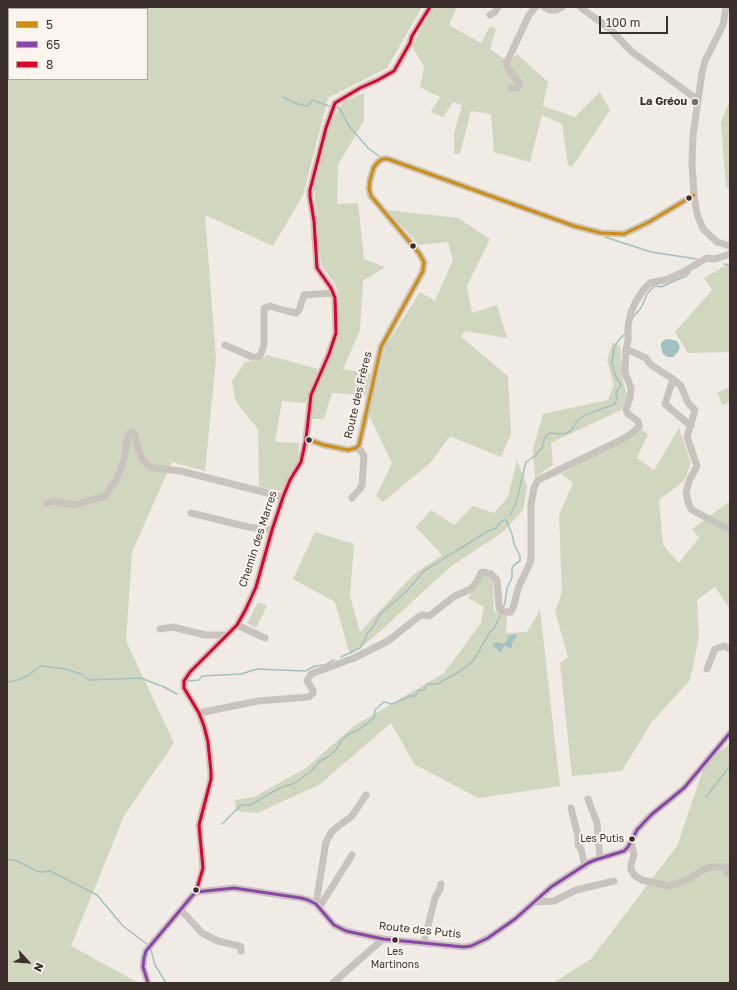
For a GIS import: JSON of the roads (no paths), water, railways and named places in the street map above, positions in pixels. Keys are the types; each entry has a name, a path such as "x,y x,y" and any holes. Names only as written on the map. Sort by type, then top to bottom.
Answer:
{"street":[{"name":"Chemin des Marres","path":"196,892 203,868 199,825 211,772 208,742 204,726 199,713 184,688 184,681 190,672 236,625 256,587 282,497 301,462 306,439 312,395 336,333 335,298 331,288 317,268 310,197 310,190 326,128 335,103 360,88 394,71 410,43 412,36 430,7"},
{"path":"490,15 495,12 498,7"},
{"path":"512,88 518,88 520,84 509,70 506,62 528,17 536,7"},
{"path":"544,7 550,10 556,10 562,7"},
{"path":"580,7 610,29 631,51 694,97 698,98"},
{"path":"726,7 723,24 703,67 692,146 694,196 697,214 703,229 717,242 730,246"},
{"name":"Route des Frères","path":"306,439 324,445 348,450 359,445 381,347 423,271 423,258 371,196 369,188 370,180 374,167 378,162 383,159 388,159 574,226 601,233 624,234 649,222 694,196"},
{"path":"199,713 258,700 309,697 314,690 308,681 311,674 354,658 388,641 417,618 422,615 429,616 455,596 471,589 483,572 490,574 497,580 498,606 500,610 511,612 519,586 530,563 531,504 534,488 538,480 619,441 639,427 638,420 626,412 630,388 626,372 626,349 631,312 640,295 650,283 669,279 707,258 715,258 730,254"},
{"path":"226,345 252,357 258,357 264,346 264,308 270,306 296,313 299,310 304,295 333,293"},
{"path":"626,349 646,358 651,365 681,386 688,403 695,410 687,437 696,466 686,492 688,502 691,509 694,511 730,529"},
{"path":"673,379 665,404 691,426"},
{"path":"46,503 53,501 74,505 105,496 118,474 124,459 128,436 132,432 136,436 136,442 142,459 148,466 153,468 181,471 282,497"},
{"path":"352,498 362,486 364,456 362,451 357,447"},
{"path":"191,513 248,527 272,530"},
{"path":"236,625 265,638"},
{"path":"160,629 173,628 205,634 226,635"},
{"path":"707,668 715,649 724,646 730,649"},
{"name":"Route des Putis","path":"196,892 234,888 301,898 308,900 317,906 334,925 346,931 383,938 464,947 472,946 488,938 535,902 551,887 600,858 624,851 628,847 637,830 645,821 684,788 730,733"},
{"path":"317,906 326,842 332,831 352,816 366,795"},
{"path":"588,799 597,823 600,858"},
{"path":"571,808 578,836 578,844 581,849 585,866"},
{"path":"631,842 634,854 631,870 635,876 642,880 669,886 687,880 704,869 712,867 727,867 727,873"},
{"path":"317,906 352,855"},
{"path":"535,902 554,901 576,890 614,881"},
{"path":"424,942 441,884"},
{"path":"148,983 143,967 146,951 196,892"},
{"path":"181,910 202,933 218,941 239,946 241,947 241,951"},
{"path":"333,983 383,938"}],"water":[{"path":"669,339 677,341 680,347 678,352 673,357 668,357 663,354 661,347 661,343 664,340"},
{"path":"515,634 517,636 512,643 512,648 504,646 500,652 493,646 494,643 497,642 503,644 506,642 508,636"}],"waterway":[{"path":"283,97 306,106 308,106 312,100 329,106"},
{"path":"337,106 349,126 368,148 380,157"},
{"path":"605,237 651,252 697,259"},
{"path":"724,264 730,265"},
{"path":"633,317 641,308 647,294 654,286 661,287 686,276 690,272"},
{"path":"510,515 516,503 526,462 535,456 542,448 545,437 550,433 565,434 572,430 577,421 585,415 615,404 617,398 616,393 621,385 615,375 612,363 614,348 625,334"},
{"path":"341,657 360,648 380,614 406,592 424,571 488,531 496,528 501,521 506,520 512,534 514,544 520,556 520,561 512,568 512,578 507,588 503,608"},
{"path":"222,824 241,805 250,805 280,788 295,783 310,772 320,761 336,750 341,741 347,735 360,729 374,718 375,710 384,702 392,704 409,696 415,696 419,690 424,690 427,684 437,684 462,670 473,661 490,632 494,629 500,616"},
{"path":"187,681 199,680 202,676 241,674 257,669 305,671 315,666 325,665 334,660"},
{"path":"7,682 18,680 29,675 40,666 65,669 81,674 89,680 141,678 177,694"},
{"path":"706,797 730,766"},
{"path":"7,859 17,861 36,871 50,871 97,895 123,926 147,944"},
{"path":"151,950 155,965 166,983"}],"place":[{"name":"La Gréou","path":"695,102"},
{"name":"Les Putis","path":"632,839"},
{"name":"Les Martinons","path":"395,940"}]}
